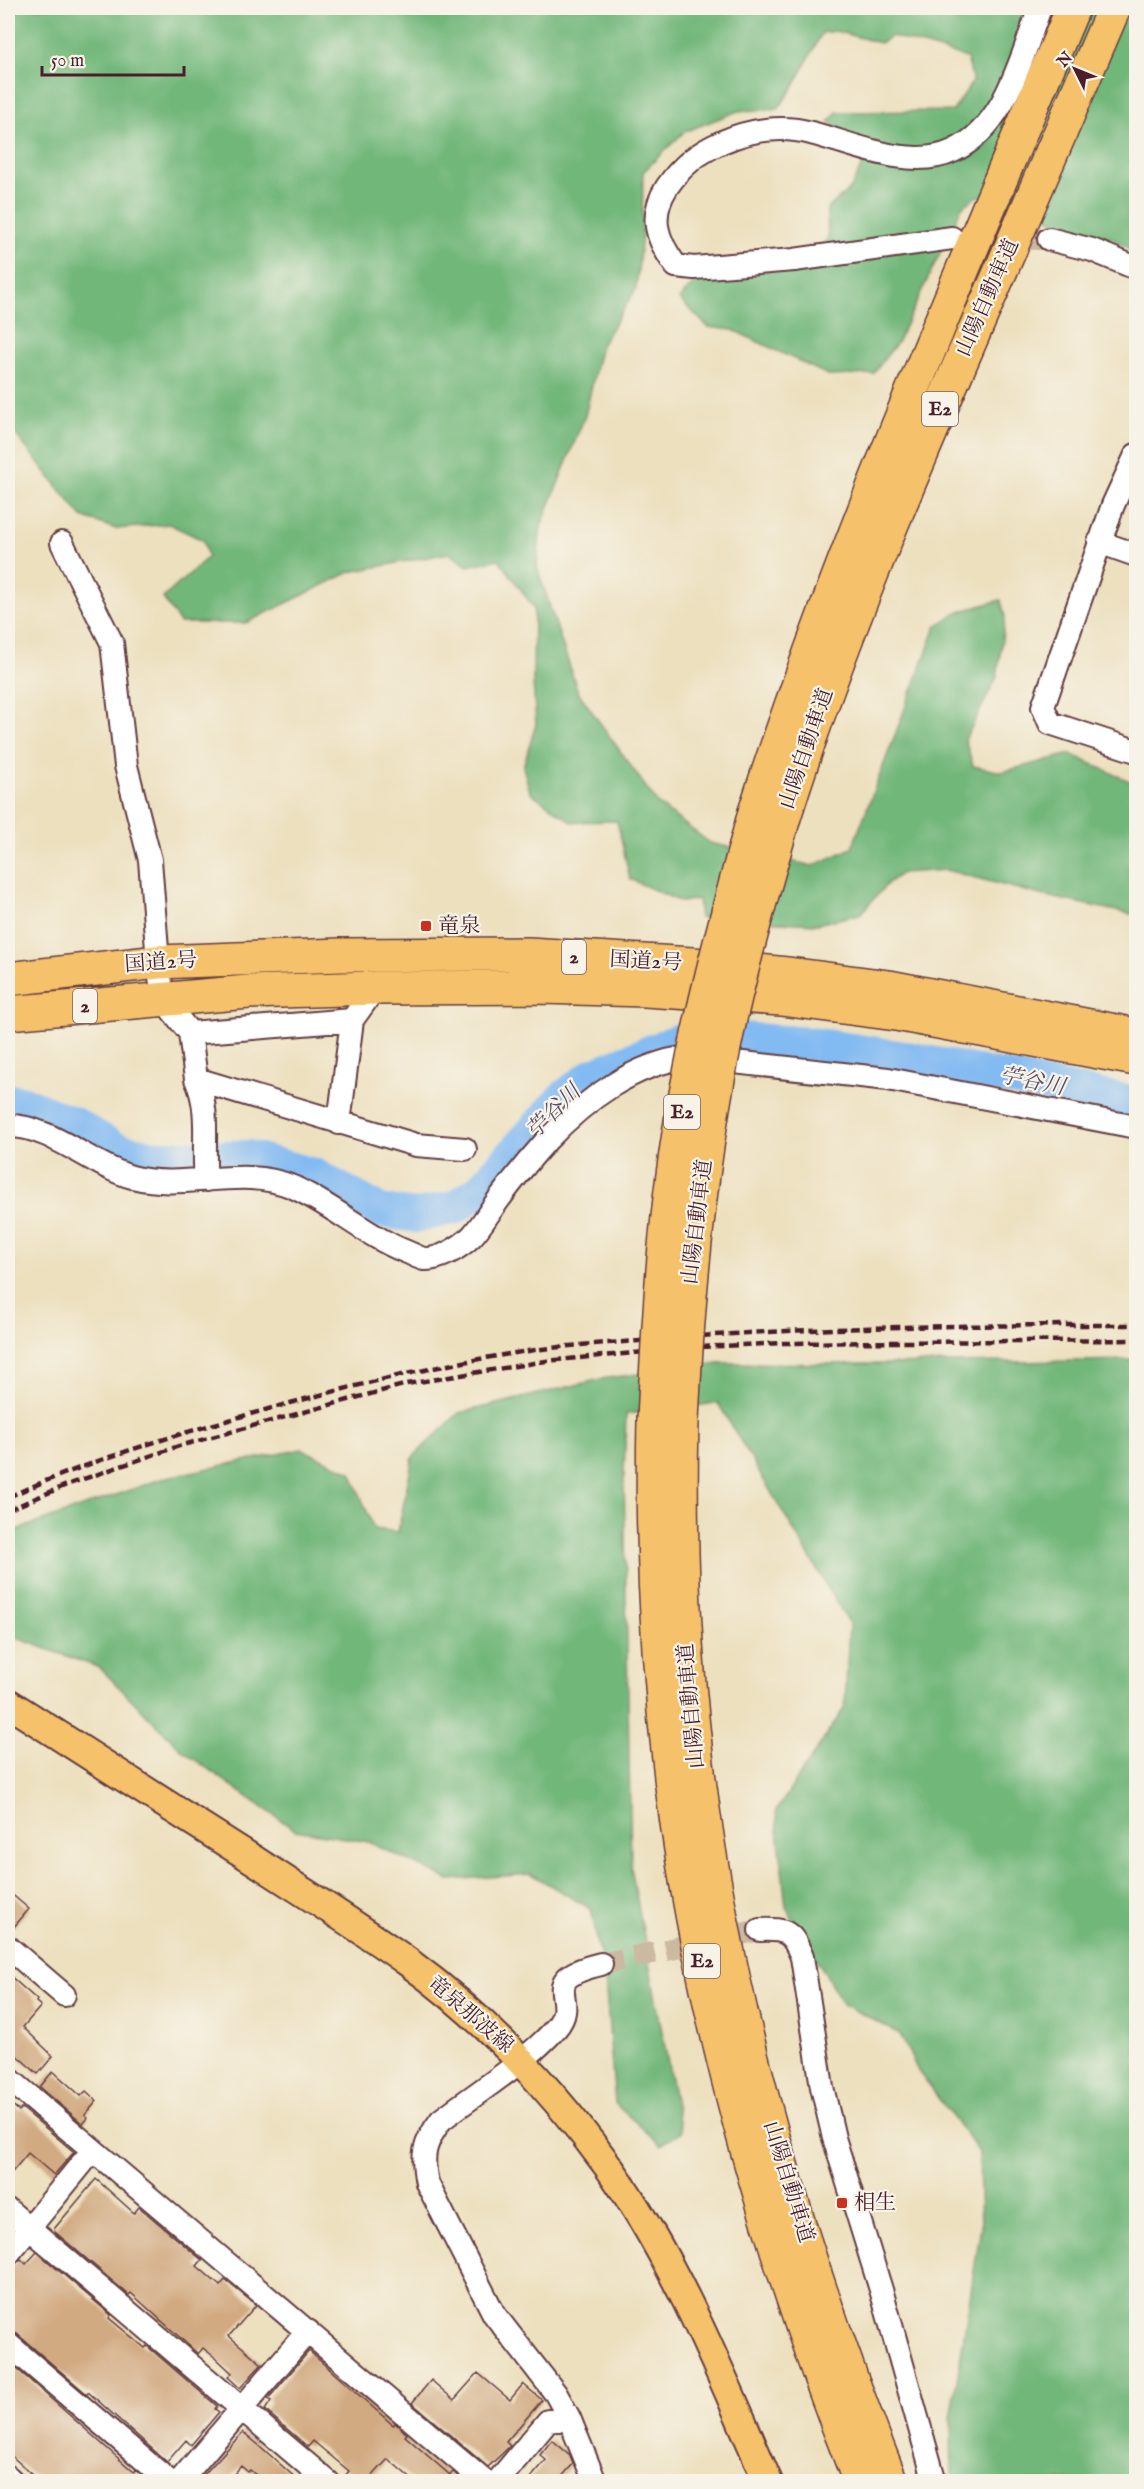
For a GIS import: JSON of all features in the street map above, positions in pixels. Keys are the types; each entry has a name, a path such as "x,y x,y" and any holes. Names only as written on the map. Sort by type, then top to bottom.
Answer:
{"highway":[{"name":"山陽自動車道","path":"860,2481 802,2324 764,2202 721,2049 703,1969 672,1788 663,1701 654,1560 668,1421 713,1109 730,1019 755,917 770,814 815,639 867,504 1073,8"},
{"name":"山陽自動車道","path":"770,814 804,754 842,648 893,522 1114,8"},
{"name":"国道2号","path":"8,979 158,962 340,955 528,954 693,964 889,987 1137,1035"},
{"name":"国道2号","path":"8,1013 249,992 375,988 587,988 782,999 896,1014 1137,1059"},
{"name":"山陽自動車道","path":"668,1421 682,1560 690,1693 700,1787 730,1962 762,2096 791,2195 829,2314 891,2481"}],"main road":[{"name":"竜泉那波線","path":"8,1703 335,1912 409,1963 463,2007 520,2059 567,2113 638,2211 664,2256 703,2336 768,2481"}],"street":[{"path":"952,238 794,260 694,268 676,266 661,246 655,224 662,195 677,172 700,152 734,137 770,129 810,132 882,154 930,158 952,152 975,138 990,121 1009,87 1040,8"},
{"path":"1049,239 1092,250 1137,268"},
{"path":"1137,455 1113,505 1099,542 1043,707 1050,723 1137,751"},
{"path":"1099,542 1137,555"},
{"path":"62,543 112,644 126,766 150,860 163,999 190,1033 196,1079 202,1091 206,1122 206,1177"},
{"path":"339,1123 352,1020 375,988"},
{"path":"190,1033 352,1020"},
{"path":"8,1126 31,1129 132,1177 158,1181 206,1177 266,1178 292,1187 318,1200 397,1248 424,1259 449,1253 471,1237 522,1168 549,1138 588,1104 646,1066 668,1059 688,1057 888,1079 1137,1127"},
{"path":"196,1079 416,1145 465,1149"},
{"path":"760,1930 777,1929 795,1938 802,1957 822,2087 834,2138 891,2324 935,2481"},
{"path":"8,1947 64,1995"},
{"path":"595,2481 569,2418 556,2394 494,2314 427,2183 423,2151 431,2133 441,2120 520,2059 557,2027 565,2014 563,1984 568,1975 577,1969 601,1964"},
{"path":"8,2078 485,2481"},
{"path":"8,2254 93,2150"},
{"path":"8,2210 328,2481"},
{"path":"179,2481 309,2331"},
{"path":"8,2344 170,2481"},
{"path":"497,2481 548,2421 569,2418"},
{"path":"8,2476 13,2481"}],"green space":[{"path":"8,8 1136,8 1136,252 1111,238 977,196 962,207 898,341 873,374 830,376 733,330 708,327 679,299 698,279 804,265 828,238 827,209 851,188 862,165 855,138 829,122 837,112 953,111 973,81 967,58 892,36 880,43 835,31 822,33 794,86 778,109 738,111 684,132 643,172 642,234 636,289 601,345 585,416 541,526 537,567 578,692 658,804 710,843 813,866 852,848 936,627 958,612 1001,600 1005,617 997,677 965,740 973,766 1002,772 1070,754 1136,784 1134,856 1136,859 1136,915 1041,895 946,870 902,873 888,883 860,914 817,924 700,918 698,899 681,902 630,879 617,821 572,822 530,792 523,767 536,724 533,682 534,608 499,559 467,566 449,553 350,572 246,623 180,623 163,598 208,557 203,540 169,524 116,529 82,517 8,425"},
{"path":"1136,1360 1136,2481 952,2481 951,2419 981,2226 979,2152 918,2071 900,2034 843,2004 786,1907 776,1811 845,1707 849,1623 718,1403 626,1414 624,1475 631,1868 681,2132 661,2145 615,2104 605,1978 591,1909 531,1874 449,1880 369,1842 295,1830 184,1752 100,1668 8,1635 8,1533 167,1477 302,1449 351,1472 374,1529 398,1532 413,1457 459,1413 601,1379 719,1363 880,1364"}],"building":[{"path":"8,1891 29,1909 8,1934"},
{"path":"8,1974 41,2006 23,2027 53,2056 38,2074 8,2048"},
{"path":"53,2071 81,2096 86,2091 97,2101 85,2115 88,2118 83,2124 40,2087"},
{"path":"8,2101 19,2111 22,2108 74,2152 54,2175 28,2153 8,2177"},
{"path":"96,2179 134,2213 139,2207 202,2260 197,2266 220,2286 225,2280 256,2305 229,2336 262,2364 240,2388 228,2377 232,2373 217,2359 203,2348 198,2354 131,2293 129,2295 55,2232 54,2229"},
{"path":"37,2252 111,2315 109,2318 145,2348 147,2346 217,2406 215,2409 219,2412 191,2445 186,2440 167,2462 88,2392 87,2394 17,2334 8,2331 8,2267 21,2259 26,2264"},
{"path":"309,2351 393,2425 395,2423 407,2434 405,2436 450,2475 453,2472 464,2481 414,2481 388,2459 368,2481 341,2481 349,2471 313,2441 308,2447 265,2410 271,2401 268,2399"},
{"path":"8,2361 134,2472 136,2470 149,2481 40,2481 8,2453"},
{"path":"478,2373 510,2400 523,2384 542,2400 506,2442 510,2446 488,2467 412,2403 431,2380 454,2400"},
{"path":"243,2432 299,2481 263,2481 241,2466 228,2481 198,2481"},
{"path":"552,2440 570,2455 573,2464 558,2481 528,2481 546,2460 540,2455"}],"waterway":[{"name":"苧谷川","path":"8,1101 21,1102 74,1124 117,1149 153,1157 248,1157 314,1175 380,1211 417,1216 456,1207 480,1190 564,1097 593,1075 677,1041 712,1037 811,1044 906,1058 1136,1103"}],"tunnel":[{"path":"963,238 1049,239"},
{"path":"601,1964 760,1930"}],"railway":[{"path":"8,1497 103,1460 232,1419 367,1383 507,1354 578,1345 826,1329 1136,1325"},
{"path":"8,1510 69,1484 179,1446 407,1384 546,1361 700,1347 784,1343 1136,1340"}],"place":[{"name":"竜泉","path":"426,926"},
{"name":"相生","path":"842,2203"}]}
